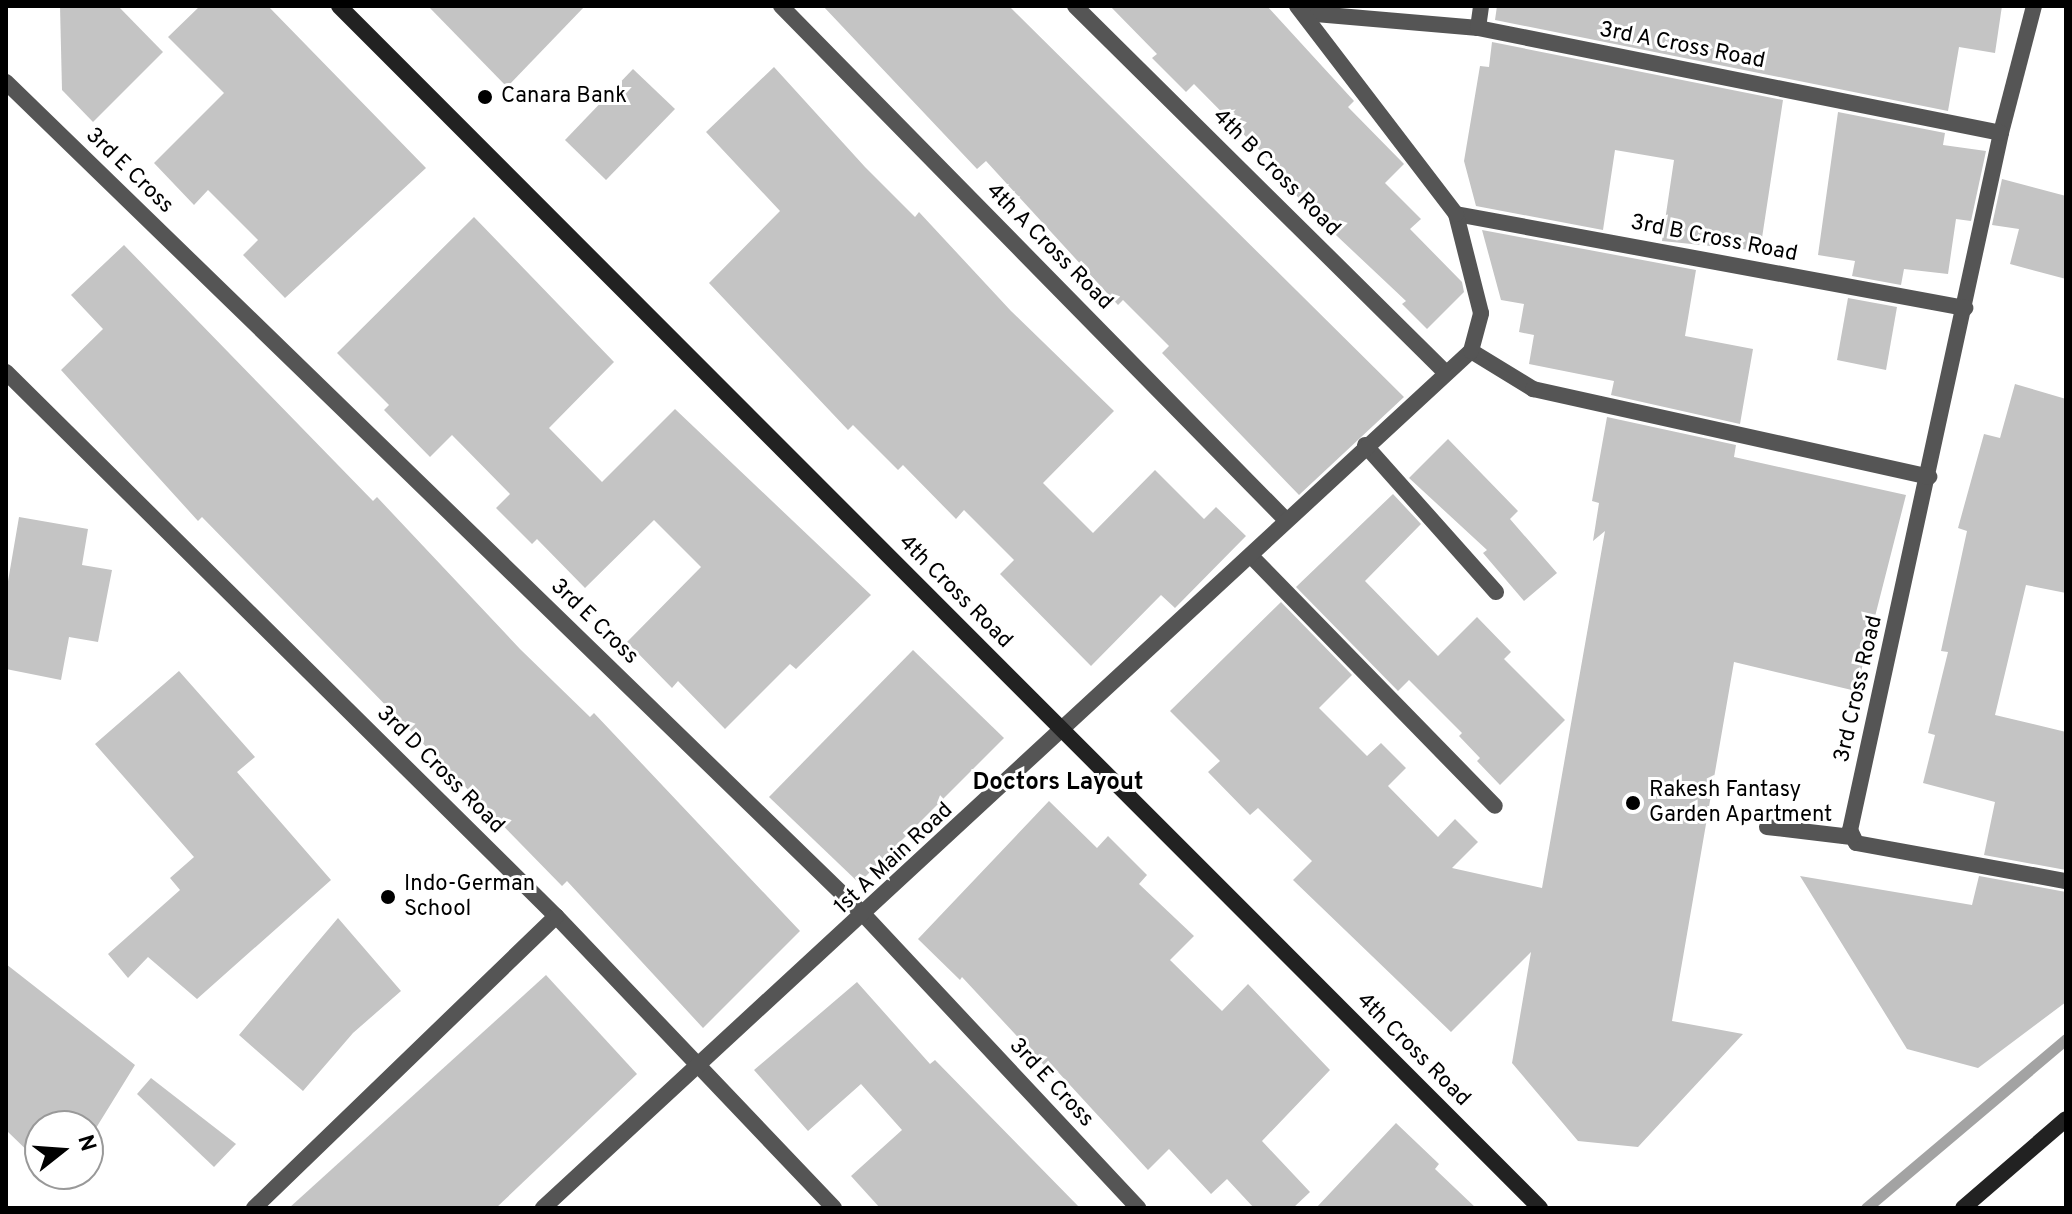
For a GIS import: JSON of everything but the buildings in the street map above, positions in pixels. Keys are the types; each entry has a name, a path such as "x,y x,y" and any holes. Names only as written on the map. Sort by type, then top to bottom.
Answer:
{"street":[{"name":"4th Cross Road","path":"339,6 1540,1208"},
{"name":"4th A Cross Road","path":"781,6 1285,519"},
{"name":"4th B Cross Road","path":"1075,6 1445,372"},
{"path":"1478,28 1481,6"},
{"name":"3rd Cross Road","path":"1851,837 2001,133 2034,6"},
{"path":"1301,9 1456,214 1481,313 1471,351 1533,389 1929,477"},
{"name":"3rd A Cross Road","path":"1301,9 1478,28 2001,133"},
{"name":"3rd E Cross","path":"6,82 865,916 1138,1208"},
{"name":"3rd B Cross Road","path":"1456,214 1965,308"},
{"name":"1st A Main Road","path":"553,1205 1251,556 1285,519 1471,351"},
{"name":"3rd D Cross Road","path":"6,372 556,916 834,1208"},
{"path":"1365,445 1496,592"},
{"path":"1251,556 1495,806"},
{"path":"1767,827 1851,837 1856,843 2066,881"},
{"path":"254,1208 556,916"},
{"path":"1963,1208 2066,1119"}],"waterway":[{"path":"1866,1208 2066,1039"}],"place":[{"name":"Canara Bank","path":"485,97"},
{"name":"Rakesh Fantasy Garden Apartment","path":"1633,803"},
{"name":"Indo-German School","path":"388,897"}],"district":[{"name":"Doctors Layout","path":"1058,784"}]}
